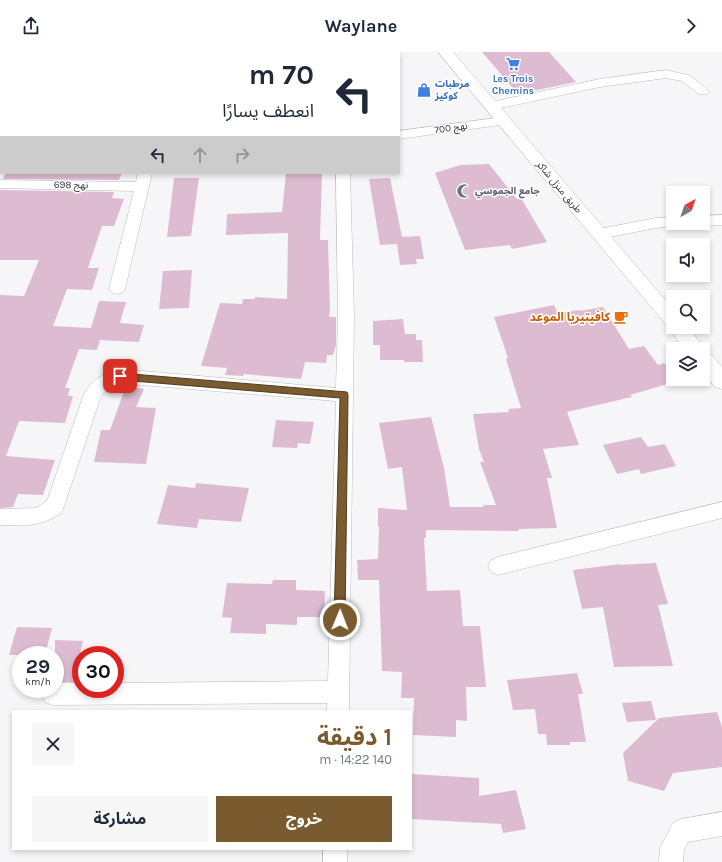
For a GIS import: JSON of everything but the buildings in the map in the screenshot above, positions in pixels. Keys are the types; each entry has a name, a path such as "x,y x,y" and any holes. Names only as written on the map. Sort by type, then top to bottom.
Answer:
{"main road":[{"name":"طريق منزل شاكر","path":"444,52 666,314"},
{"path":"683,334 689,342"},
{"path":"710,366 722,381"}],"street":[{"path":"491,106 600,83 666,74 677,74 686,77 703,91"},
{"name":"نهج 700","path":"400,135 503,121"},
{"path":"64,694 338,701 346,316 343,174"},
{"path":"117,289 143,180"},
{"name":"نهج 698","path":"0,184 143,180"},
{"path":"710,221 722,220"},
{"path":"599,234 666,222"},
{"path":"0,517 38,516 47,513 55,506 93,394 100,384 111,378 120,376 344,395"},
{"path":"498,566 722,510"},
{"path":"671,862 672,848 681,831 722,824"},
{"path":"335,850 335,862"}],"place":[{"name":"Les Trois Chemins","path":"513,64"},
{"name":"مرطبات كوكيز","path":"424,90"},
{"name":"جامع الجموسي","path":"464,191"},
{"name":"كافيتيريا الموعد","path":"621,317"}],"route":[{"path":"120,376 344,395 340,620"}]}
